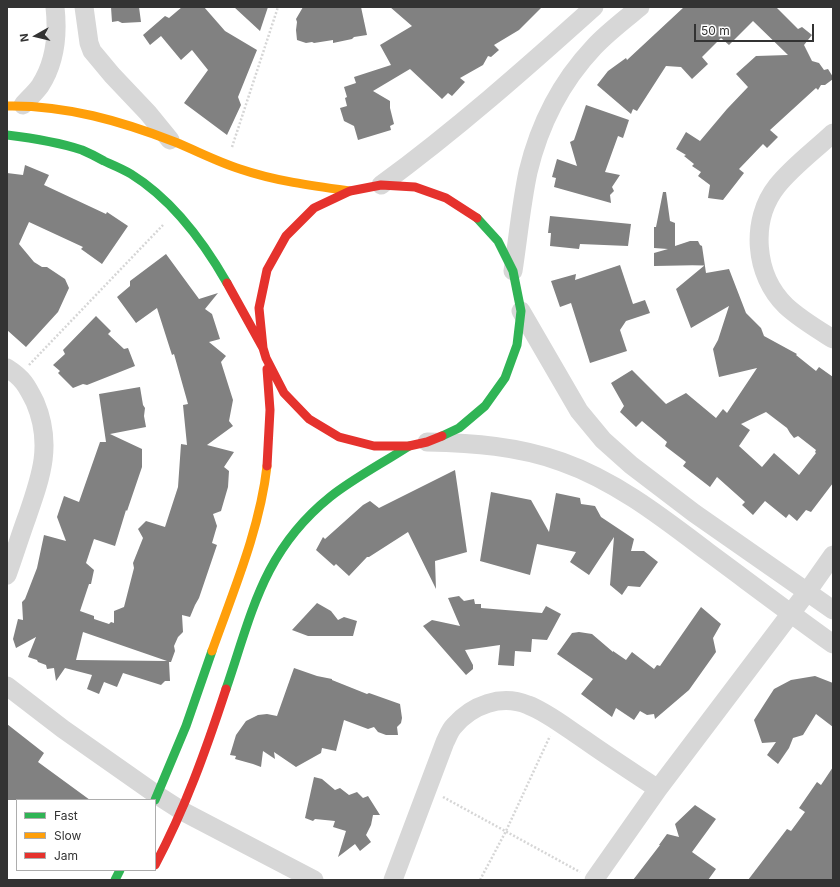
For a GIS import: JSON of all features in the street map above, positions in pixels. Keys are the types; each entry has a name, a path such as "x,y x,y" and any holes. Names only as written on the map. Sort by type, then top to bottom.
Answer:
{"street":[{"path":"15,105 40,86 49,68 55,46 55,7"},
{"path":"84,7 89,43 92,51 112,75 148,113 170,140"},
{"path":"381,185 459,125 594,7"},
{"path":"513,271 528,173 546,118 559,93 594,46 640,7"},
{"path":"15,105 72,111 117,122 170,140 226,165 287,182 350,191"},
{"path":"833,133 777,186 767,202 761,220 759,238 765,275 774,291 786,305 833,339"},
{"path":"7,135 37,139 82,150 131,174 154,192 176,212 191,229 219,270 263,348"},
{"path":"156,798 186,726 254,530 260,506 267,469 270,432 269,383 266,358 263,348 259,308 267,270 286,236 314,208 350,191 381,185 415,187 446,198 475,216 498,241 513,271 521,311 517,345 506,378 486,406 459,428 418,444 337,491 312,513 289,538 271,566 257,597 200,766 182,811 156,864"},
{"path":"521,311 579,411 603,440 631,465 694,513 833,610"},
{"path":"266,358 284,393 309,419 339,437 374,446 418,444 496,446 529,452 562,462 593,475 623,491 682,532 790,614 833,644"},
{"path":"7,575 37,490 42,471 44,451 43,430 38,411 30,392 13,372"},
{"path":"594,880 658,789 807,592 833,555"},
{"path":"7,686 156,798 314,880"},
{"path":"394,880 445,742 453,727 465,715 479,706 495,701 512,701 528,705 556,721 658,789"},
{"path":"115,880 120,871"}],"path":[{"path":"226,165 278,7"},
{"path":"13,372 176,212"},
{"path":"480,880 506,832 556,721"},
{"path":"428,789 594,880"}],"building":[{"path":"111,7 139,7 141,22 112,22"},
{"path":"182,7 204,7 225,31 257,50 238,97 241,105 227,135 184,103 208,70 192,50 181,60 161,36 150,45 143,35 165,16 169,18"},
{"path":"234,7 268,7 260,31"},
{"path":"303,7 361,7 367,35 333,43 333,40 306,43 297,40 296,19"},
{"path":"390,7 542,7 519,30 494,45 499,50 491,57 488,56 483,65 460,78 465,82 452,96 448,93 442,99 410,69 373,91 390,101 394,124 390,126 391,130 358,140 354,126 344,121 340,108 347,106 345,98 347,97 344,87 356,83 354,77 391,65 380,45 412,26"},
{"path":"684,7 776,7 798,29 802,27 812,35 804,45 812,61 819,63 824,70 828,69 833,77 833,79 825,85 821,85 818,90 816,88 770,130 778,137 767,148 763,144 739,169 744,173 723,200 708,198 710,185 698,176 701,172 692,166 694,164 684,156 686,155 676,149 686,132 700,141 748,87 736,74 756,56 788,55 753,21 729,45 721,38 702,57 708,64 692,79 681,67 666,66 637,111 633,109 631,114 597,85 608,71 626,58 627,60"},
{"path":"586,105 629,120 623,138 618,136 605,172 620,175 612,187 614,191 610,195 611,203 554,187 556,178 552,177 557,159 577,166 570,142 574,140"},
{"path":"25,165 49,175 44,185 106,214 107,212 128,226 102,264 81,249 83,247 29,222 19,244 34,262 42,267 47,267 65,279 69,288 58,312 26,347 7,330 7,173 23,175"},
{"path":"663,192 666,192 670,221 675,223 675,246 690,241 698,241 702,246 705,265 654,266 654,253 668,249 654,248 654,227 656,227"},
{"path":"550,216 631,224 628,246 580,244 579,249 550,246 551,233 548,233"},
{"path":"166,254 199,299 218,293 205,309 212,314 220,339 209,342 226,356 221,362 233,400 229,421 233,426 207,445 234,452 224,467 229,471 228,487 221,511 213,514 217,526 212,543 217,545 199,598 190,617 182,615 183,632 178,637 174,646 175,651 171,662 169,662 170,681 165,681 161,685 123,673 117,687 104,682 99,694 87,689 92,675 65,668 56,681 54,668 47,669 46,665 28,657 36,637 16,648 13,639 18,619 23,620 22,602 25,599 37,568 44,535 66,541 57,517 64,496 79,502 100,442 106,442 99,394 140,387 143,405 145,408 144,416 146,427 110,434 142,449 142,467 127,511 126,510 115,546 94,539 86,563 94,570 91,584 89,584 80,611 94,616 94,619 109,624 111,622 114,623 114,611 124,607 134,568 133,563 143,538 138,529 146,521 165,527 178,487 181,444 187,445 183,405 188,404 174,354 172,355 157,308 136,323 117,297 130,286 130,281","holes":["83,632 167,661 76,660"]},
{"path":"620,265 633,304 645,300 650,313 626,321 620,330 627,351 590,363 571,303 560,307 551,281 576,274 575,280"},
{"path":"705,265 706,273 729,269 746,313 761,328 764,336 797,354 796,355 816,371 819,367 833,377 833,483 811,512 806,510 797,521 789,514 786,518 765,501 753,515 742,505 745,502 717,477 710,487 683,466 686,462 665,446 667,442 642,421 636,427 620,412 624,406 611,383 632,370 666,404 686,393 716,418 723,409 727,413 757,368 719,377 713,349 718,340 729,306 691,328 676,289","holes":["766,412 787,428 794,438 798,436 816,450 816,453 799,475 774,453 762,467 739,446 750,430 741,424"]},
{"path":"96,316 111,331 108,334 124,349 128,348 135,366 87,385 83,384 73,388 58,373 60,371 53,365 65,354 63,350"},
{"path":"455,470 467,552 435,561 436,589 408,532 367,557 349,576 336,564 334,566 316,550 323,537 325,539 363,505 370,501 379,508"},
{"path":"491,492 531,500 549,532 556,493 580,498 581,504 595,506 601,517 634,539 631,551 644,551 658,562 640,587 628,586 622,595 610,585 614,537 589,575 570,562 576,552 537,544 530,575 480,561"},
{"path":"459,596 464,601 474,599 475,604 481,604 481,608 542,613 546,606 561,614 547,640 532,639 531,652 515,651 514,666 498,665 500,645 465,650 473,665 473,669 466,675 423,626 432,620 460,626 448,598"},
{"path":"317,603 331,611 338,620 344,617 357,621 353,636 308,636 292,630"},
{"path":"701,607 721,624 713,638 716,652 689,690 655,719 654,714 647,715 640,711 634,720 616,708 612,717 581,694 593,679 557,654 572,633 579,632 592,634 613,652 626,660 632,652 654,669 657,665 660,666"},
{"path":"294,668 317,676 332,679 367,694 369,693 400,704 402,718 401,723 397,727 398,735 386,735 378,732 374,727 368,729 344,720 336,751 322,748 321,753 296,767 274,752 275,759 263,751 261,767 235,759 236,756 230,755 236,735 246,721 258,715 267,714 277,716"},
{"path":"815,676 833,683 833,727 816,714 803,735 793,738 789,748 778,764 767,755 776,742 762,743 754,720 774,689 791,680"},
{"path":"7,724 44,753 38,762 89,799 16,799 7,800"},
{"path":"833,767 833,880 748,880 787,829 791,831 805,812 799,808 817,782 821,785"},
{"path":"314,777 322,779 335,790 340,788 349,795 357,792 363,798 368,796 380,815 373,815 371,825 366,835 371,842 360,851 355,844 338,857 346,831 333,827 335,821 315,819 313,821 305,818"},
{"path":"695,805 716,819 692,852 716,869 708,880 633,880 667,834 679,837 675,824"}],"traffic: fast":[{"path":"7,135 26,137 82,150 131,174 146,184 186,222 208,252 227,283"},
{"path":"442,436 459,428 485,406 505,378 517,345 521,311 513,271 498,241 477,218"},
{"path":"226,689 253,609 263,585 275,561 289,539 307,518 339,490 409,446"},
{"path":"155,799 186,726 212,651"},
{"path":"115,880 120,871"}],"traffic: slow":[{"path":"7,106 51,108 72,111 114,121 155,134 224,163 253,173 294,183 350,191"},
{"path":"212,651 252,537 267,466"}],"traffic: jam":[{"path":"263,348 259,308 267,270 286,236 314,208 350,191 381,185 415,187 446,198 477,218"},
{"path":"227,283 263,348 266,358 284,393 309,419 339,437 374,446 409,446 427,442 442,436"},
{"path":"267,369 270,410 267,466"},
{"path":"156,863 176,822 194,779 226,689"}]}
